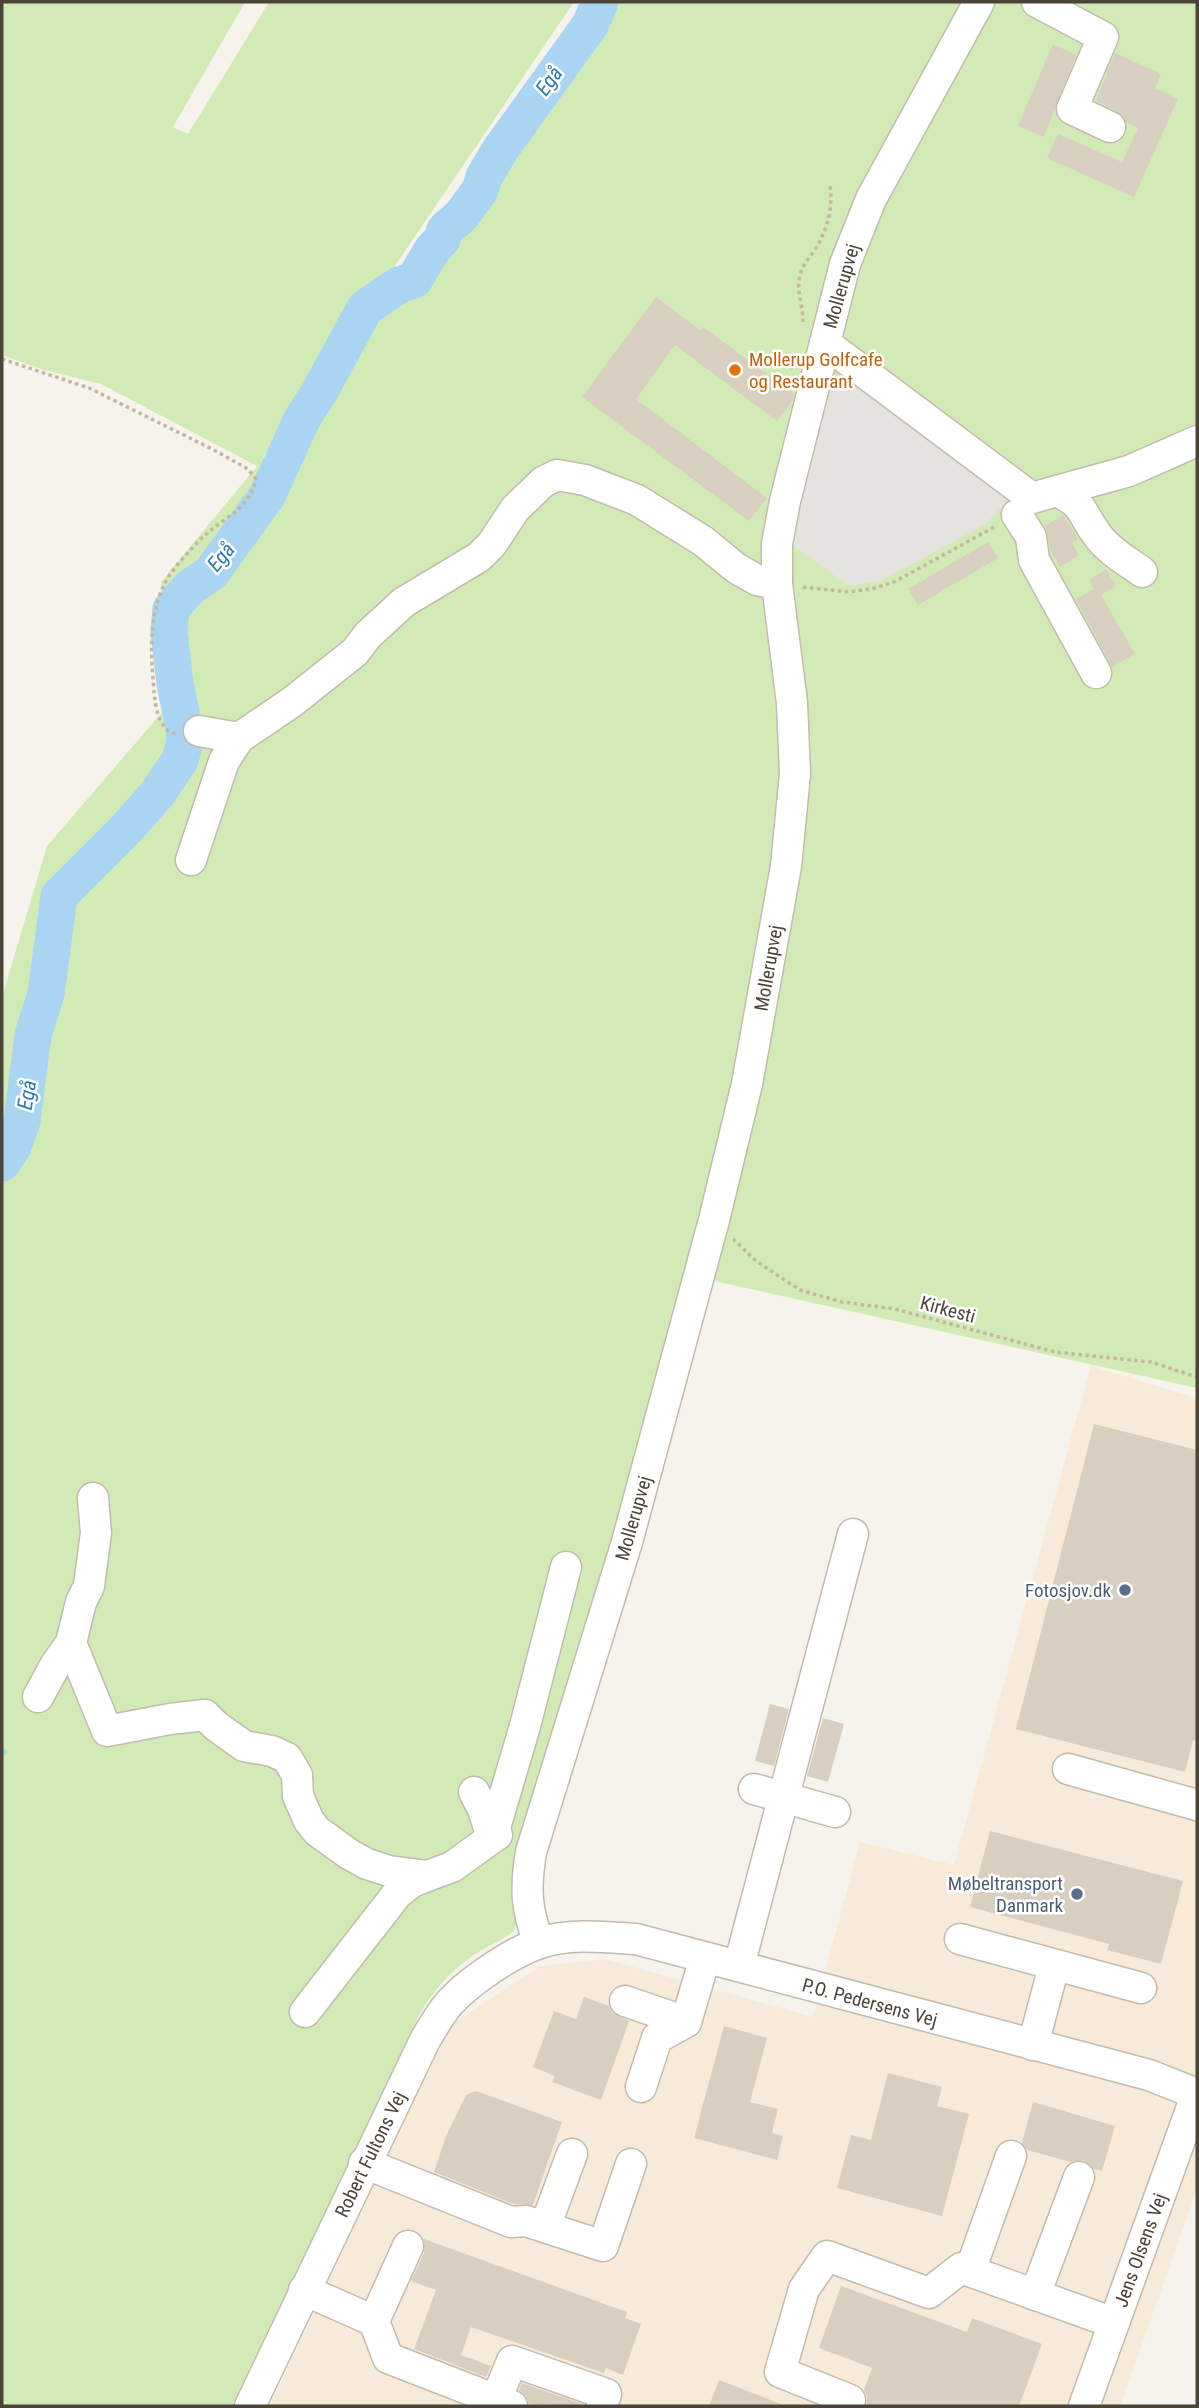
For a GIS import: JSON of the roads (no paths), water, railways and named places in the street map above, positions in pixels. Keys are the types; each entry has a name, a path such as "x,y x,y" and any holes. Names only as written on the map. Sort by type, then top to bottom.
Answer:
{"street":[{"name":"Mollerupvej","path":"540,1943 529,1917 526,1896 531,1852 626,1542 715,1220 747,1084 786,866 795,774 792,703 777,584 777,544 814,386 809,338 845,264 871,199 979,2"},
{"path":"1037,2 1103,37 1072,109 1110,127"},
{"path":"809,338 1032,498 1129,471 1197,441"},
{"path":"191,859 224,761 239,738 292,702 355,652 404,602 479,557 492,544 528,493 542,482 557,475 585,480 637,500 704,541 736,568 757,580 777,584"},
{"path":"1057,491 1073,499 1085,512 1097,535 1118,556 1142,572"},
{"path":"1017,515 1031,537 1034,560 1096,673"},
{"path":"185,732 239,738"},
{"path":"38,1697 71,1643 81,1602 89,1586 96,1533 93,1498"},
{"path":"738,1966 853,1534"},
{"path":"492,1838 525,1726 566,1567"},
{"path":"71,1643 107,1731 170,1718 205,1715 244,1746 272,1751 287,1758 297,1775 298,1796 309,1821 349,1854 367,1864 389,1871 428,1876"},
{"path":"1068,1769 1197,1805"},
{"path":"754,1789 835,1812"},
{"path":"474,1792 483,1809 492,1838"},
{"path":"305,2012 397,1894 412,1882 452,1867 492,1838 543,1814"},
{"name":"P.O. Pedersens Vej","path":"540,1943 586,1936 636,1939 1149,2075 1197,2094"},
{"path":"960,1939 1141,1989"},
{"name":"Robert Fultons Vej","path":"250,2406 426,2038 447,2006 475,1980 540,1943"},
{"path":"641,2087 657,2038 686,2022 705,1958"},
{"path":"1033,2045 1055,1966"},
{"path":"625,2001 686,2022"},
{"name":"Jens Olsens Vej","path":"1084,2406 1197,2094"},
{"path":"545,2227 572,2154"},
{"path":"970,2271 1011,2156"},
{"path":"364,2163 511,2222 526,2221 603,2246 631,2164"},
{"path":"1035,2295 1079,2177"},
{"path":"408,2246 374,2321 388,2358 504,2403 512,2361 606,2394 601,2406"},
{"path":"849,2406 850,2400 780,2372 804,2289 827,2256 929,2292 961,2268 1114,2323"},
{"path":"304,2290 374,2321"}],"waterway":[{"name":"Egå","path":"2,1163 12,1148 22,1121 33,1035 46,994 59,896 127,828 157,794 180,760 185,732 175,684 169,631 171,609 189,588 211,573 267,496 302,419 365,308 399,285 414,280 442,239 445,230 461,216 480,190 484,177 500,150 590,25 600,2"}],"place":[{"name":"Mollerup Golfcafe og Restaurant","path":"735,370"},
{"name":"Fotosjov.dk","path":"1125,1590"},
{"name":"Møbeltransport Danmark","path":"1077,1894"}]}
